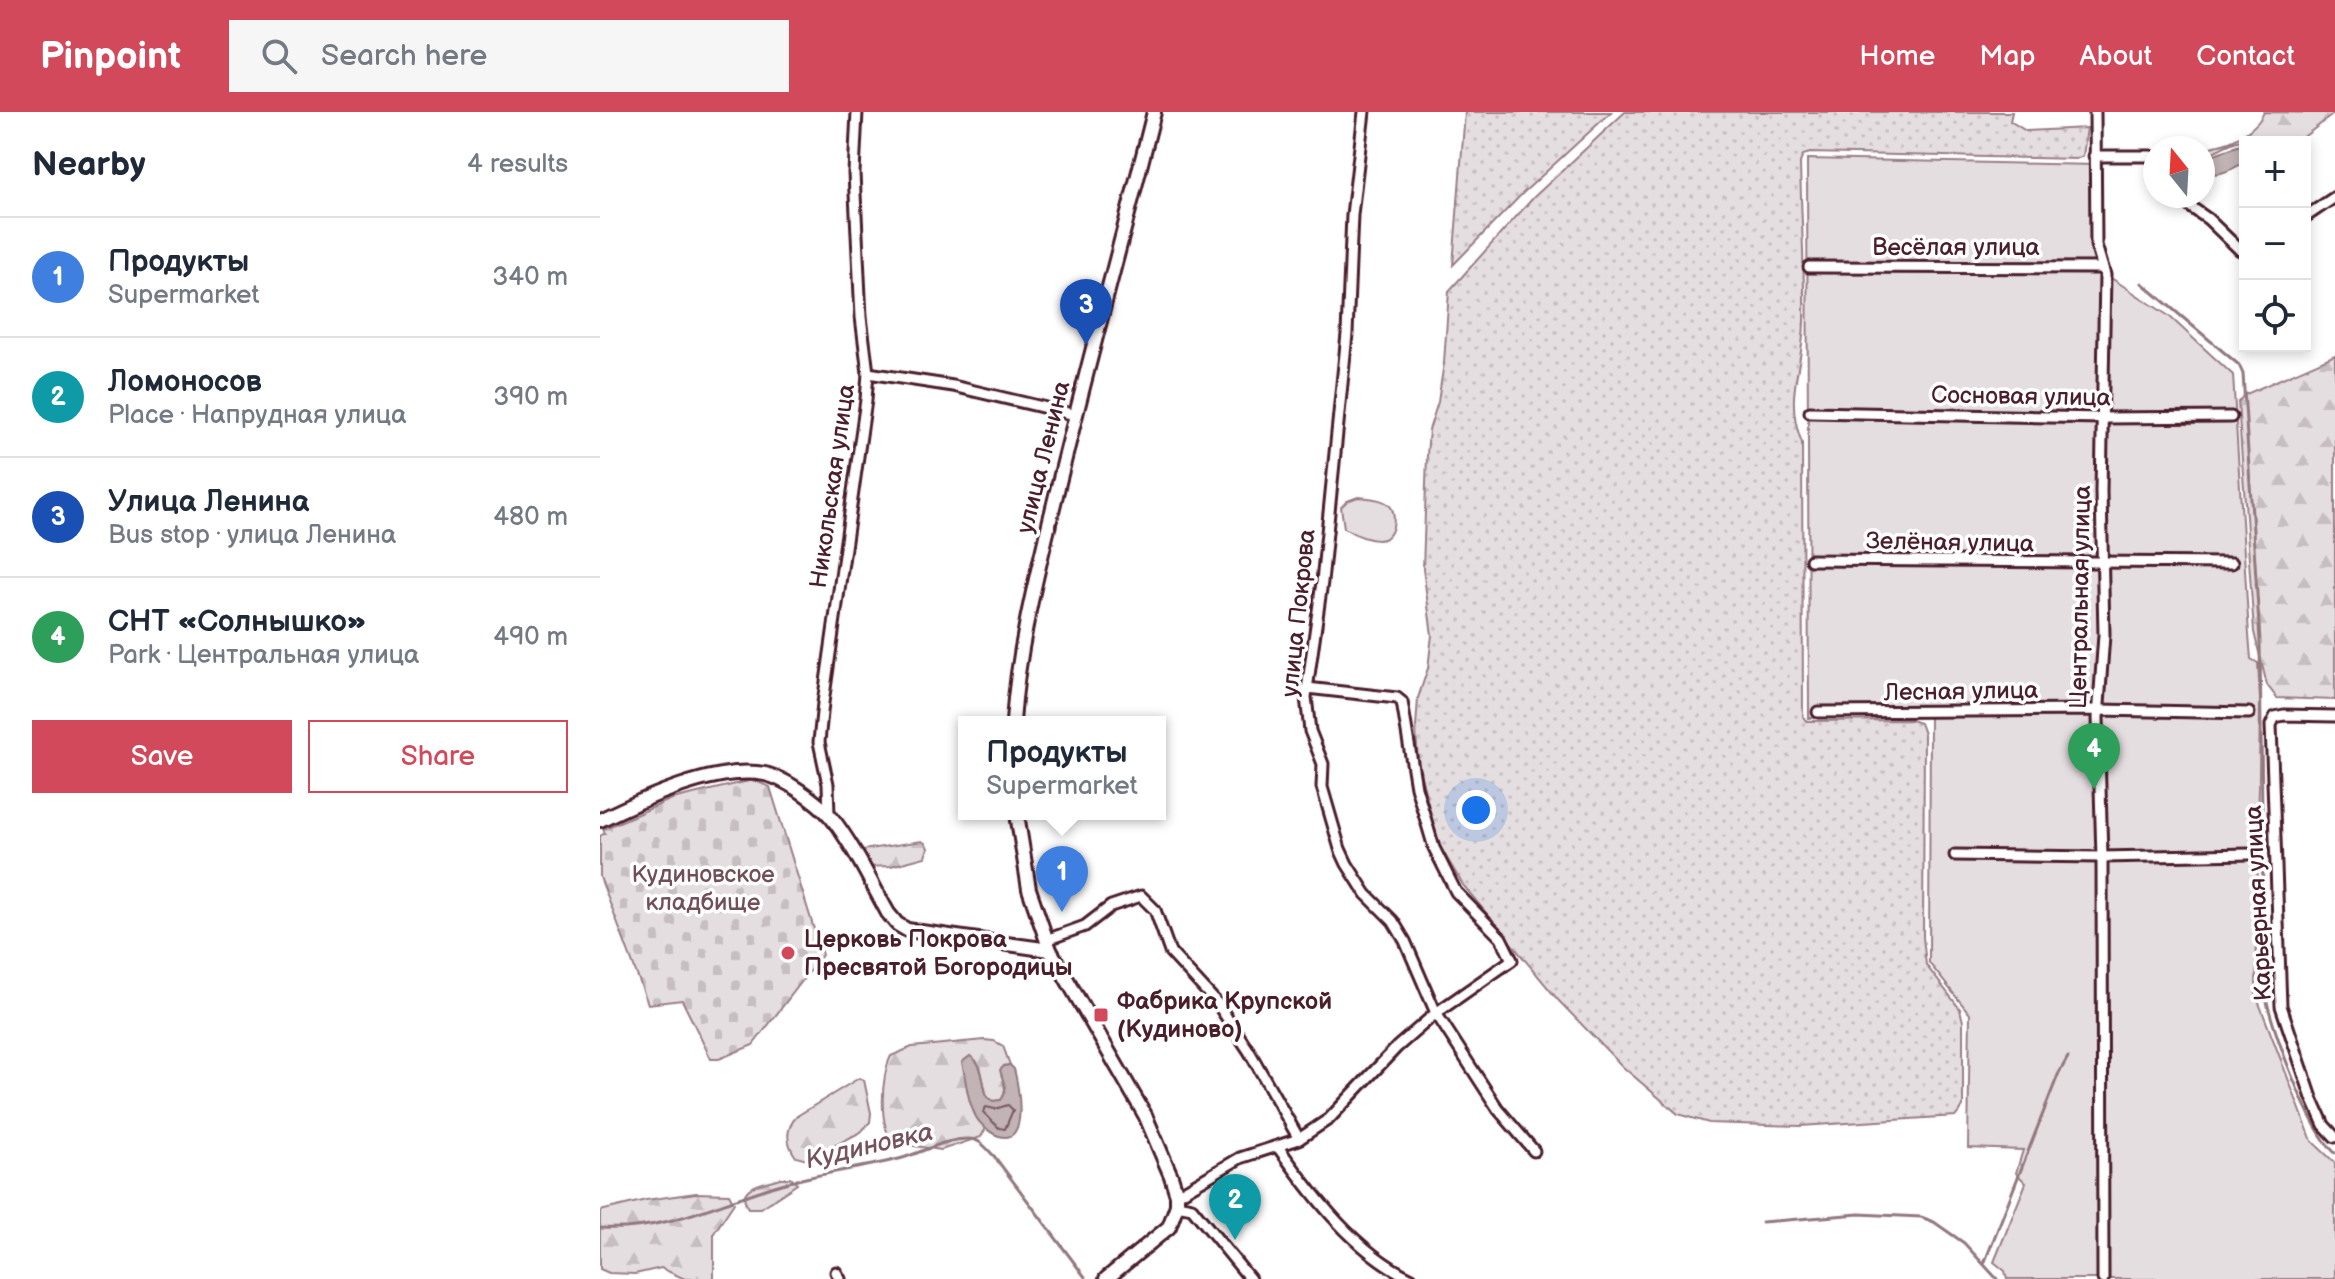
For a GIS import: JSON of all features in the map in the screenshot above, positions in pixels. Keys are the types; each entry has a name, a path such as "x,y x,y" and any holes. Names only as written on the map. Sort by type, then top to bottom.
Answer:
{"main road":[{"name":"улица Ленина","path":"1014,716 1022,641 1154,112"},
{"path":"600,820 694,783 725,775 753,773 782,780 829,815 897,924 907,930 1048,945"},
{"path":"1018,820 1029,889 1048,945 1145,1115 1177,1200 1169,1227 1106,1279"}],"street":[{"name":"Никольская улица","path":"829,815 828,784 819,742 863,431 868,373 857,263 854,173 857,112"},
{"name":"улица Покрова","path":"1364,112 1352,215 1347,334 1322,582 1307,688 1310,731 1323,764 1322,787 1340,849 1366,894 1393,921 1405,941 1436,1013 1498,1109 1534,1151"},
{"name":"Центральная улица","path":"2095,112 2096,245 2103,268 2104,635 2100,710 2103,1279"},
{"path":"2094,156 2143,156"},
{"path":"2311,213 2335,197"},
{"path":"2192,208 2239,249"},
{"name":"Весёлая улица","path":"1809,267 2103,268"},
{"path":"868,373 953,386 1076,415"},
{"name":"Сосновая улица","path":"1810,412 2102,418 2231,417"},
{"name":"Зелёная улица","path":"1811,560 2232,563"},
{"path":"1250,1279 1192,1208 1177,1200 1240,1158 1299,1139 1329,1119 1397,1047 1436,1013 1512,960 1501,938 1456,892 1434,848 1416,787 1402,702 1397,698 1307,688"},
{"name":"Лесная улица","path":"1818,712 2100,710 2249,713"},
{"name":"Карьерная улица","path":"2335,716 2284,715 2275,717 2271,725 2281,1006 2318,1112 2335,1137"},
{"path":"1955,855 2102,857 2250,854"},
{"path":"1048,945 1085,926 1111,906 1141,896 1150,903 1162,925 1170,952 1217,1003 1249,1051 1299,1139"},
{"path":"1278,1147 1313,1195 1378,1260 1412,1279"}],"green space":[{"path":"1465,112 1611,112 1523,193 1453,265"},
{"path":"1625,112 2012,112 2010,121 2026,131 2087,128 2083,156 2076,159 1810,153 1803,155 1800,163 1804,322 1794,410 1802,443 1803,716 1807,721 1911,720 1920,723 1924,734 1923,937 1926,965 1960,1009 1963,1022 1963,1107 1956,1116 1800,1126 1709,1123 1678,1114 1623,1067 1558,1000 1463,885 1439,845 1418,765 1416,727 1418,698 1428,668 1432,635 1423,569 1427,455 1429,430 1438,402 1444,363 1449,291 1534,197"},
{"path":"2264,112 2335,113 2305,136 2240,136"},
{"path":"2239,137 2239,141 2215,151 2215,146"},
{"path":"1807,159 2096,165 2097,230 2108,276 2169,316 2233,375 2249,635 2251,659 2258,663 2260,701 2256,995 2312,1141 2335,1163 2335,1279 2007,1279 2005,1271 1994,1262 2026,1183 2016,1173 2023,1150 1968,1148 1970,1014 1929,963 1930,715 1809,718"},
{"path":"2335,355 2335,700 2277,698 2267,685 2254,632 2238,402 2244,395"},
{"path":"1358,497 1382,501 1391,507 1393,526 1386,538 1370,539 1344,528 1341,507"},
{"name":"Кудиновское кладбище","path":"753,780 770,787 822,955 753,1045 719,1059 711,1059 682,1000 648,1004 600,877 600,836 605,833 603,829 672,799"},
{"path":"922,841 928,848 925,857 891,866 867,867 860,854 863,850"},
{"path":"984,1040 1003,1046 1010,1065 1004,1066 1001,1074 1005,1087 1003,1097 993,1101 987,1097 980,1066 978,1120 986,1128 981,1137 941,1150 894,1143 883,1113 885,1075 891,1056 912,1047"},
{"path":"859,1078 864,1080 870,1122 861,1132 807,1160 796,1157 788,1136 797,1116"},
{"path":"780,1178 791,1178 797,1184 761,1208 748,1208 745,1195 748,1190"},
{"path":"696,1193 729,1194 734,1203 714,1233 714,1279 685,1279 661,1268 635,1274 609,1273 600,1269 600,1211"}],"water":[{"path":"2239,145 2239,165 2215,174 2215,154"},
{"path":"970,1056 978,1064 987,1097 993,1101 1001,1100 1005,1092 1000,1070 1010,1065 1014,1069 1020,1112 1015,1132 1009,1137 993,1133 976,1117 962,1062"}],"waterway":[{"path":"2142,283 2239,365 2243,374 2260,641 2264,990 2283,1052 2303,1101 2324,1140 2335,1153"},
{"path":"1984,1264 2058,1075 2068,1057"},
{"name":"Кудиновка","path":"600,1228 647,1226 669,1221 793,1181 899,1159 943,1143 974,1139 994,1156 1085,1277"},
{"path":"1762,1222 1859,1214 1921,1217 1934,1222 1964,1243 1997,1279"}],"place":[{"name":"Улица Ленина","path":"1086,345"},
{"name":"СНТ «Солнышко»","path":"2094,789"},
{"name":"Продукты","path":"1062,912"},
{"name":"Церковь Покрова Пресвятой Богородицы","path":"788,953"},
{"name":"Фабрика Крупской (Кудиново)","path":"1101,1015"},
{"name":"Ломоносов","path":"1235,1240"}]}
